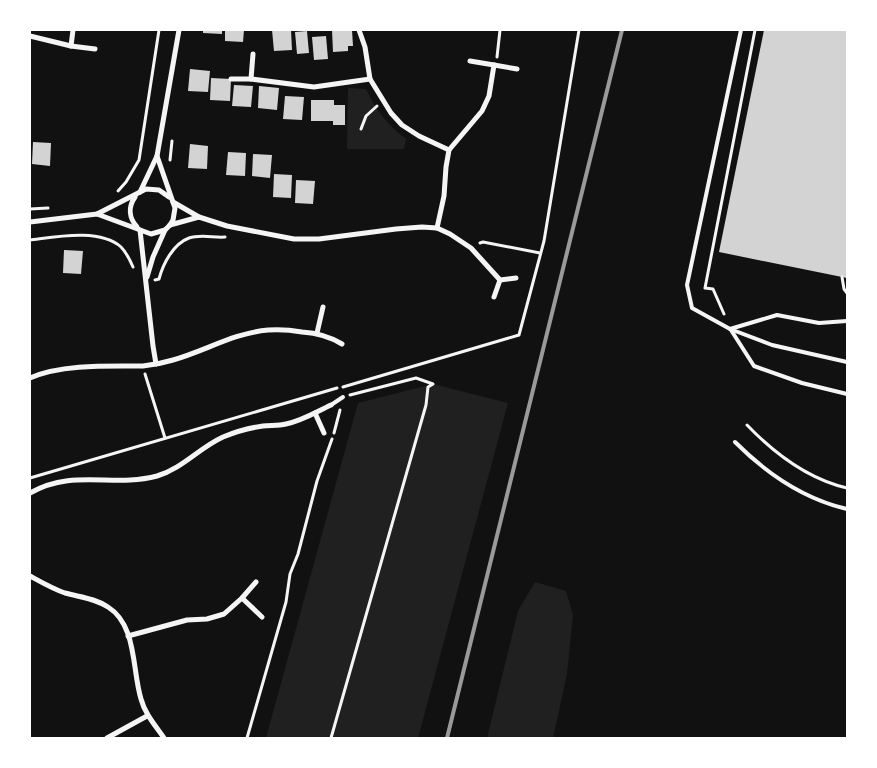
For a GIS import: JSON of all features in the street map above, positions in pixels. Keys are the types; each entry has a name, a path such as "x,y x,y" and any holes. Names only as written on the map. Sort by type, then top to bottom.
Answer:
{"street":[{"path":"71,46 73,30"},
{"path":"156,364 139,229 133,223 130,212 132,200 138,194 157,156 179,30"},
{"path":"359,30 365,47 370,79 383,102 402,125 419,136 449,150"},
{"path":"30,36 71,46 95,49"},
{"path":"251,79 253,54"},
{"path":"470,60 517,69"},
{"path":"437,228 443,203 449,150 482,111 489,96 494,65"},
{"path":"231,79 251,79 314,87 370,79"},
{"path":"146,280 153,257 175,213 157,156"},
{"path":"30,222 97,214 138,194 153,189 166,193 171,200 199,217 227,226 310,240 396,229 437,228 471,248 500,280"},
{"path":"97,214 151,234 165,230"},
{"path":"170,225 199,217"},
{"path":"500,280 516,278"},
{"path":"494,297 500,280"},
{"path":"317,333 323,307"},
{"path":"30,378 42,372 58,370 156,364 174,360 243,335 267,330 317,333 342,344"},
{"path":"30,493 45,484 66,480 139,479 158,476 180,467 220,438 240,430 261,426 284,425 301,420 331,405"},
{"path":"314,413 324,433"},
{"path":"30,576 63,592 90,599 109,607 121,618 128,636 140,698 147,716 164,738"},
{"path":"128,636 187,620 207,619 224,614 256,582"},
{"path":"242,598 262,617"},
{"path":"107,738 147,716"}],"lane":[{"path":"741,30 687,285 692,308 730,329 772,345 847,362"},
{"path":"730,329 777,315 820,323 847,321"},
{"path":"730,329 754,366 802,383 847,394"},
{"path":"331,405 343,397"},
{"path":"735,442 756,462 809,496 847,509"}],"path":[{"path":"112,195 126,182 139,160 159,30"},
{"path":"494,65 497,58 500,30"},
{"path":"30,478 519,335 540,253 563,131 579,30"},
{"path":"730,329 713,289 705,288 755,30"},
{"path":"361,129 366,116 383,102"},
{"path":"170,167 172,136"},
{"path":"30,209 56,208"},
{"path":"146,280 159,279 162,268 180,243 189,238 225,238 227,226"},
{"path":"30,240 83,235 98,236 120,246 133,267"},
{"path":"471,248 483,242 540,253"},
{"path":"842,277 844,289 847,293"},
{"path":"146,374 165,438"},
{"path":"330,738 424,415 428,387 433,384 416,378 343,397"},
{"path":"247,738 286,602 290,574 298,554 317,481 333,437 343,397 341,387"},
{"path":"747,425 775,452 789,462 824,480 847,488"}],"shaded area":[{"path":"348,88 366,89 383,117 406,139 404,149 347,149"},
{"path":"433,384 508,403 418,738 266,738 358,403"},
{"path":"535,582 566,591 573,615 567,674 553,738 487,738 518,611"}],"building":[{"path":"203,30 222,30 222,34 203,33"},
{"path":"225,30 244,30 243,42 225,41"},
{"path":"272,30 291,30 292,50 274,51"},
{"path":"332,30 352,30 353,46 348,46 348,51 333,52"},
{"path":"764,30 847,30 847,278 719,252"},
{"path":"307,31 309,53 297,54 295,32"},
{"path":"326,36 328,59 314,60 312,37"},
{"path":"190,69 210,71 208,92 188,91"},
{"path":"211,78 231,79 230,101 210,100"},
{"path":"234,85 253,86 251,107 232,106"},
{"path":"259,86 279,88 277,110 258,108"},
{"path":"285,96 304,97 302,120 283,119"},
{"path":"311,100 334,100 334,105 345,105 345,125 333,125 333,121 311,121"},
{"path":"33,142 51,143 50,166 32,164"},
{"path":"190,144 208,146 207,169 188,168"},
{"path":"228,152 246,153 245,176 226,175"},
{"path":"253,154 272,155 270,178 252,176"},
{"path":"274,174 292,175 291,198 273,197"},
{"path":"296,180 315,181 313,204 295,203"},
{"path":"64,250 83,251 81,274 63,273"}],"railway":[{"path":"447,738 622,30"}]}
